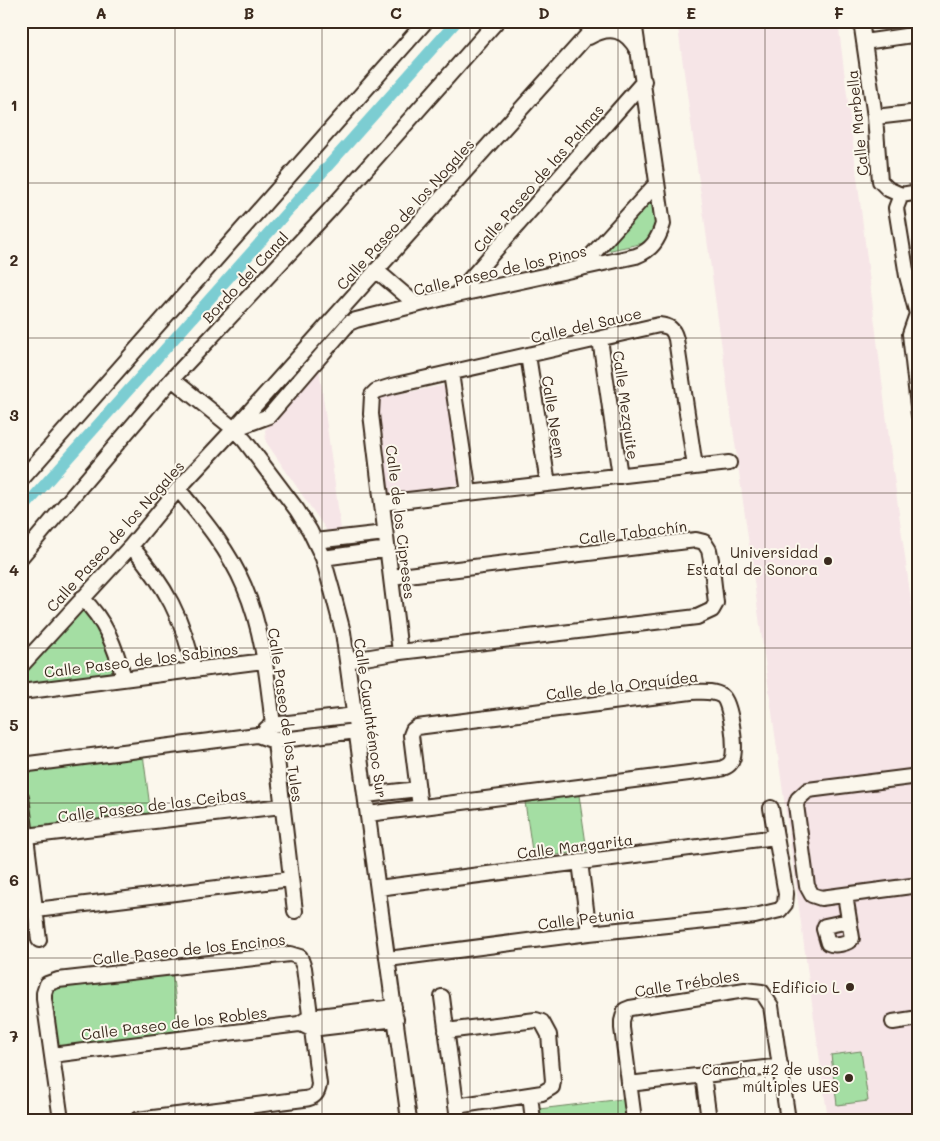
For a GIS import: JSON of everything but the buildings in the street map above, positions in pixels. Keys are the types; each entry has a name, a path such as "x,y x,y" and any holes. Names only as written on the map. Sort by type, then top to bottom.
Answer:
{"street":[{"path":"21,480 426,21"},
{"name":"Bordo del Canal","path":"21,557 172,379 328,212 497,21"},
{"name":"Calle Paseo de los Nogales","path":"21,666 131,546 178,489 600,21"},
{"path":"580,268 657,183 634,21"},
{"name":"Calle Marbella","path":"861,21 875,117 880,181 888,190 901,195"},
{"path":"584,39 601,31 620,32 631,39 639,56"},
{"path":"864,42 919,34"},
{"name":"Calle Paseo de las Palmas","path":"456,296 644,82"},
{"path":"875,117 919,112"},
{"name":"Calle Paseo de los Pinos","path":"349,323 369,316 636,256 650,249 655,243 663,224 657,183"},
{"path":"919,192 901,195 896,208 906,276 917,314 916,323 910,334 919,415"},
{"path":"376,270 417,305"},
{"path":"337,312 349,323"},
{"name":"Calle Paseo de los Nogales","path":"234,429 269,416 349,323"},
{"name":"Calle del Sauce","path":"372,395 382,388 600,338 658,325 670,327 674,332 695,467"},
{"name":"Calle Mezquite","path":"600,338 620,476"},
{"name":"Calle Neem","path":"528,355 548,484"},
{"path":"451,373 469,493"},
{"name":"Calle Cuauhtémoc Sur","path":"172,379 234,429 245,441 297,510 323,558 343,632 409,1120"},
{"name":"Calle de los Cipreses","path":"372,395 371,414 400,652"},
{"path":"382,503 729,463"},
{"name":"Calle Paseo de los Tules","path":"178,489 214,536 244,584 254,614 264,661 295,911"},
{"path":"315,541 385,533"},
{"name":"Calle Tabachín","path":"391,577 696,540 704,542 712,560 716,604 712,610 696,617 400,652"},
{"path":"131,546 157,578 173,604 183,630 194,670"},
{"path":"323,558 388,549"},
{"path":"82,598 100,618 112,640 124,678"},
{"path":"347,661 400,652"},
{"name":"Calle Paseo de los Sabinos","path":"21,692 264,661"},
{"name":"Calle de la Orquídea","path":"368,814 725,768 733,760 734,753 728,704 723,697 715,693 691,692 417,727 411,735 420,807"},
{"path":"21,765 257,735 272,725 355,715"},
{"path":"257,735 274,741 357,731"},
{"path":"918,776 808,790 798,799 796,810 807,886 812,895 821,898 919,885"},
{"path":"366,795 418,789"},
{"path":"21,797 39,940"},
{"name":"Calle Paseo de las Ceibas","path":"26,836 282,806"},
{"path":"771,808 776,837"},
{"name":"Calle Margarita","path":"378,888 776,837"},
{"name":"Calle Petunia","path":"388,959 589,933 755,916 780,910 785,904 785,884 776,837"},
{"path":"580,862 589,933"},
{"path":"36,910 291,879"},
{"path":"845,895 849,921"},
{"name":"Calle Paseo de los Encinos","path":"61,1120 44,993 47,984 58,980 290,954 297,955 303,962 307,1023 319,1084 317,1093 312,1097 137,1120"},
{"name":"Calle Tréboles","path":"634,1120 622,1028 622,1021 626,1010 745,990 762,992 771,1006 788,1120"},
{"path":"442,997 446,1031 457,1113 549,1090 552,1087 549,1035 542,1022 532,1020 446,1031"},
{"name":"Calle Paseo de los Robles","path":"52,1055 395,1013"},
{"path":"893,1022 919,1018"},
{"path":"629,1084 781,1066"},
{"path":"703,1075 709,1120"},
{"path":"530,1095 534,1120"}],"shaded area":[{"name":"Universidad Estatal de Sonora","path":"677,21 838,21 892,463 919,658 919,1120 828,1120"},
{"path":"319,368 341,529 327,531 266,442 265,430"},
{"path":"446,385 459,485 387,494 376,398"}],"green space":[{"path":"653,196 656,222 653,234 649,239 644,243 602,252"},
{"path":"79,597 100,620 119,680 21,691 21,662"},
{"path":"143,754 151,815 25,832 21,795 21,770"},
{"path":"579,795 587,851 533,858 525,802"},
{"path":"172,972 180,1032 56,1049 46,987"},
{"name":"Cancha #2 de usos múltiples UES","path":"861,1051 868,1101 837,1105 831,1055"},
{"path":"623,1099 626,1120 540,1120 539,1109"}],"waterway":[{"path":"21,511 457,21"}],"place":[{"name":"Universidad Estatal de Sonora","path":"828,561"},
{"name":"Edificio L","path":"850,987"},
{"name":"Cancha #2 de usos múltiples UES","path":"849,1078"}]}
